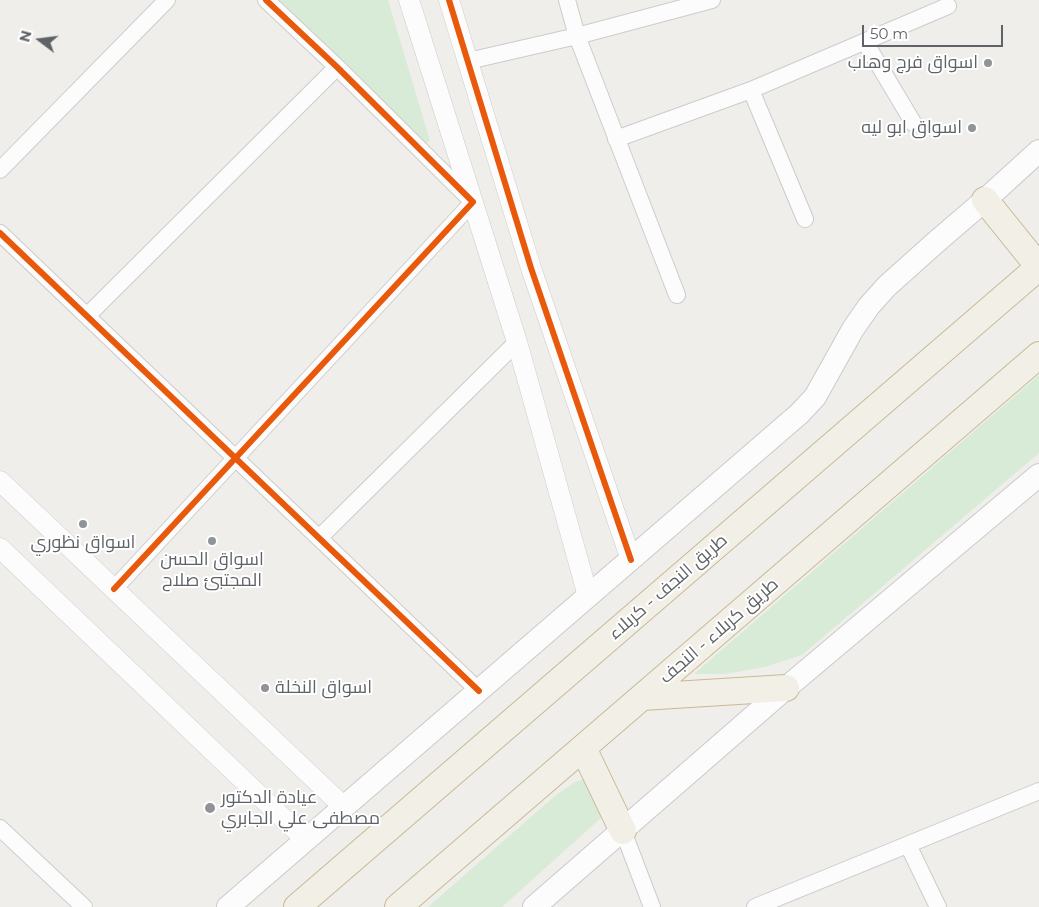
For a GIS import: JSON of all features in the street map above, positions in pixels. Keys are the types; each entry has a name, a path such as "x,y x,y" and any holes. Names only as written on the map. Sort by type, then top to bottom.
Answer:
{"highway":[{"path":"985,200 1039,267"},
{"name":"طريق النجف - كربلاء","path":"297,907 1039,267"},
{"name":"طريق كربلاء - النجف","path":"398,907 1039,355"},
{"path":"642,697 786,688"},
{"path":"582,748 623,830"}],"main road":[{"path":"228,907 799,414 815,397 853,329 869,306 887,286 1039,151"},
{"path":"534,907 786,688 1039,475"}],"street":[{"path":"0,170 167,0"},
{"path":"266,0 337,67 473,202"},
{"path":"409,0 517,342 588,596"},
{"path":"449,0 531,268 631,560"},
{"path":"566,0 577,36 677,295"},
{"path":"468,61 577,36 712,0"},
{"path":"616,138 751,90 948,6"},
{"path":"865,42 914,124"},
{"path":"87,316 337,67"},
{"path":"751,90 805,219"},
{"path":"114,589 473,202"},
{"path":"0,233 479,691"},
{"path":"319,538 517,342"},
{"path":"0,481 344,807"},
{"path":"0,548 306,840"},
{"path":"755,907 1039,791"},
{"path":"0,828 84,907"},
{"path":"623,830 652,907"},
{"path":"908,845 938,907"}],"green space":[{"path":"279,0 388,0 430,141 418,146 365,83"},
{"path":"1039,375 1039,453 802,655 765,667 725,674 694,674"},
{"path":"589,778 607,805 602,817 502,907 428,907 556,795 575,782"}],"cycle path":[{"path":"114,589 473,202 337,67 266,0"},
{"path":"449,0 531,268 631,560"},
{"path":"0,233 479,691"}],"place":[{"name":"اسواق فرج وهاب","path":"988,63"},
{"name":"اسواق ابو ليه","path":"972,128"},
{"name":"اسواق نظوري","path":"83,524"},
{"name":"اسواق الحسن المجتبئ صلاح","path":"212,541"},
{"name":"اسواق النخلة","path":"265,688"},
{"name":"عيادة الدكتور مصطفى علي الجابري","path":"210,808"}]}
